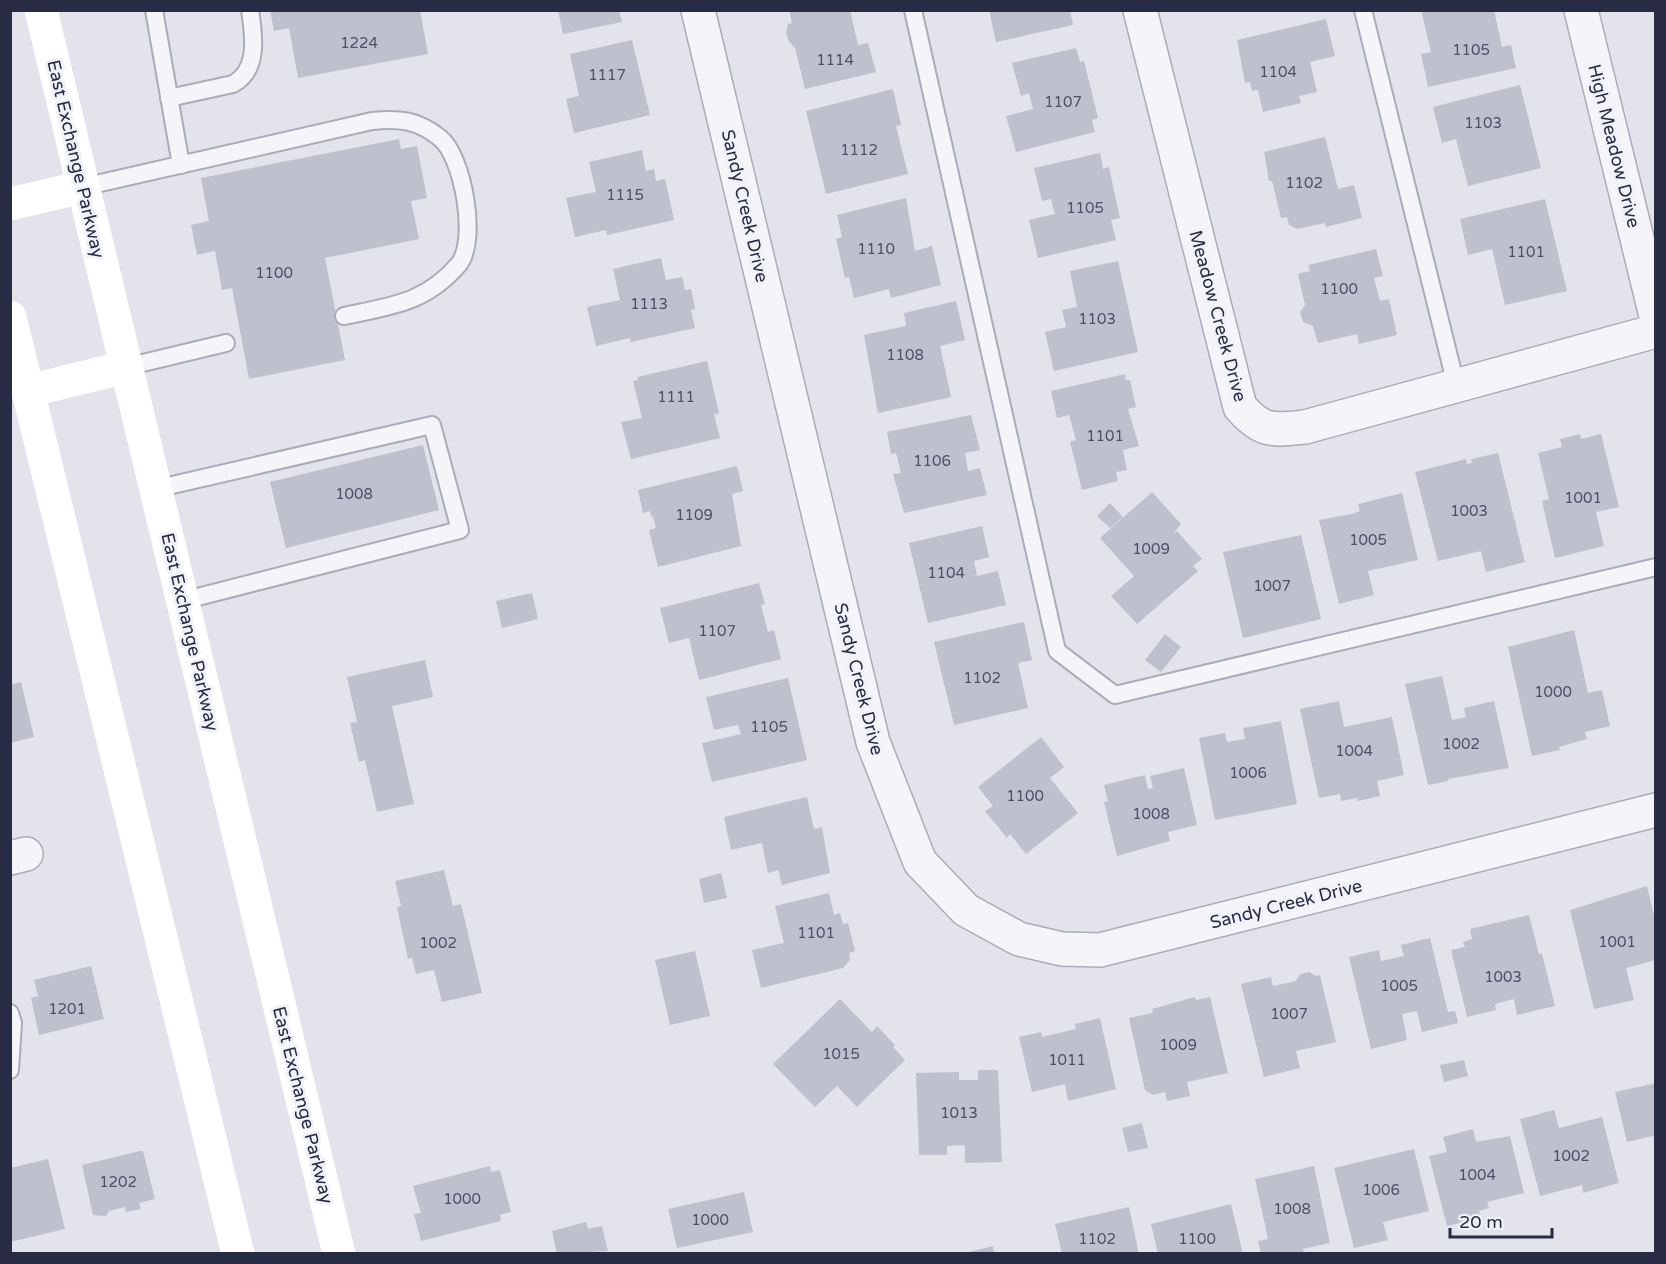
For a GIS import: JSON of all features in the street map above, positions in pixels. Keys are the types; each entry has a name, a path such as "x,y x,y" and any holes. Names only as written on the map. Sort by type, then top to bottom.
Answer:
{"main road":[{"name":"East Exchange Parkway","path":"41,10 182,601 331,1252"},
{"path":"10,204 83,187"},
{"path":"10,317 238,1254"},
{"path":"28,391 126,367"}],"street":[{"name":"Sandy Creek Drive","path":"698,10 873,742 920,862 966,910 1019,939 1062,949 1100,950 1656,810"},
{"name":"Meadow Creek Drive","path":"1140,10 1240,407 1253,422 1271,430 1305,427 1656,331"},
{"name":"High Meadow Drive","path":"1581,10 1656,316"}],"lane":[{"path":"154,10 181,165"},
{"path":"169,98 241,80 249,70 252,55 254,31 250,10"},
{"path":"913,10 1057,651 1115,695 1656,567"},
{"path":"1363,10 1456,385"},
{"path":"83,187 396,118 417,122 443,140 459,172 469,219 467,242 460,262 434,288 413,301 344,316"},
{"path":"126,367 226,343"},
{"path":"155,489 432,425 460,530 182,601"},
{"path":"10,1013 13,1023 10,1070"}],"building":[{"path":"270,10 420,10 428,54 298,78 289,28 274,31"},
{"path":"558,10 619,10 622,22 563,34"},
{"path":"789,10 850,10 858,45 868,43 876,72 805,89 795,48 789,42 786,32 788,24 792,23"},
{"path":"989,10 1070,10 1073,25 996,42"},
{"path":"1421,10 1494,10 1502,47 1511,45 1516,68 1428,87 1421,54 1431,52"},
{"path":"1326,19 1335,56 1310,62 1317,92 1299,96 1301,103 1263,112 1258,90 1252,91 1250,82 1245,83 1237,40"},
{"path":"632,40 650,115 574,133 566,99 579,96 570,54"},
{"path":"1076,48 1080,62 1084,61 1098,118 1092,120 1095,132 1016,152 1006,116 1033,109 1029,93 1021,96 1012,63"},
{"path":"1520,85 1541,168 1468,186 1456,139 1442,143 1433,107"},
{"path":"893,89 901,125 896,126 908,174 826,194 806,111"},
{"path":"1325,137 1338,189 1354,185 1362,218 1326,227 1325,223 1297,229 1289,225 1287,217 1281,218 1272,181 1269,181 1264,152"},
{"path":"399,139 401,149 417,146 427,198 411,201 419,239 325,258 345,360 249,379 232,288 222,290 215,251 197,255 191,225 209,221 201,178"},
{"path":"642,150 646,171 654,169 656,181 665,179 674,220 607,235 606,230 575,237 566,198 596,192 589,162"},
{"path":"1100,153 1103,169 1109,167 1120,218 1111,220 1116,240 1038,258 1029,220 1055,214 1051,199 1042,201 1034,168"},
{"path":"906,198 915,251 932,246 941,285 891,298 889,289 854,298 849,277 845,278 836,239 842,237 837,215"},
{"path":"1545,199 1567,291 1505,305 1492,249 1468,255 1460,219"},
{"path":"1376,249 1383,276 1374,278 1380,301 1389,299 1397,335 1359,344 1357,334 1318,343 1313,326 1303,322 1300,312 1305,305 1298,274 1310,271 1308,265"},
{"path":"661,258 666,280 682,277 685,290 691,289 695,309 691,310 695,328 631,342 630,338 596,346 587,307 620,300 613,269"},
{"path":"1118,261 1138,352 1054,371 1045,332 1066,327 1062,310 1077,307 1070,271"},
{"path":"956,301 965,340 940,346 951,397 878,413 864,335 906,326 904,313"},
{"path":"707,361 719,413 714,414 720,438 631,459 621,422 642,418 633,381 638,380 637,377"},
{"path":"1125,374 1126,380 1130,380 1136,407 1128,409 1139,446 1123,450 1127,470 1116,472 1118,481 1082,490 1070,442 1076,440 1069,415 1057,418 1051,391"},
{"path":"971,415 980,450 965,453 968,471 980,468 987,495 904,513 893,474 901,473 896,453 891,454 887,432"},
{"path":"1580,434 1581,439 1601,434 1619,507 1596,512 1604,546 1555,558 1542,501 1549,499 1538,453 1562,447 1560,439"},
{"path":"423,445 439,510 286,548 270,482"},
{"path":"1498,453 1525,562 1486,572 1481,551 1438,561 1415,472 1466,459 1467,464 1472,463 1471,459"},
{"path":"737,466 743,491 732,494 741,546 658,567 649,530 656,528 653,516 651,517 650,511 643,513 638,490"},
{"path":"1152,492 1181,524 1172,535 1177,531 1202,559 1193,566 1198,571 1137,624 1111,596 1134,576 1100,538"},
{"path":"1402,493 1418,560 1368,571 1374,595 1339,604 1319,520 1352,514 1360,511 1358,504"},
{"path":"1110,503 1123,517 1110,528 1097,516"},
{"path":"982,526 989,557 974,561 977,576 998,571 1006,605 928,623 909,543"},
{"path":"1301,535 1321,619 1243,638 1223,552"},
{"path":"759,583 765,604 761,605 768,632 774,630 781,659 699,680 689,638 669,643 660,608"},
{"path":"532,593 538,619 502,628 496,601"},
{"path":"1024,622 1032,660 1018,663 1028,708 954,725 934,642"},
{"path":"1574,630 1588,693 1602,690 1610,726 1585,732 1587,739 1559,747 1560,750 1532,756 1508,647"},
{"path":"1165,634 1181,647 1161,672 1145,660"},
{"path":"425,660 433,697 392,706 414,804 377,812 365,760 359,762 350,723 357,722 347,677"},
{"path":"1442,676 1452,720 1466,717 1464,708 1494,701 1509,768 1428,785 1405,684"},
{"path":"788,678 807,760 712,782 702,743 741,734 738,725 714,730 706,697"},
{"path":"21,682 34,737 10,743 10,685"},
{"path":"1339,701 1344,727 1392,717 1404,775 1377,781 1380,796 1358,801 1357,798 1341,801 1340,794 1319,798 1300,709"},
{"path":"1281,721 1297,804 1215,820 1199,738 1225,733 1227,742 1245,739 1243,728"},
{"path":"1041,737 1064,767 1050,778 1078,813 1026,854 1010,834 1007,838 985,811 993,806 978,787"},
{"path":"1184,768 1197,825 1168,832 1170,841 1117,856 1104,802 1108,801 1104,785 1145,775 1148,789 1153,788 1150,776"},
{"path":"807,797 814,829 822,827 830,873 782,885 778,870 768,873 762,843 731,850 724,817"},
{"path":"444,870 453,906 461,904 482,993 442,1002 434,970 416,974 412,958 408,959 397,907 401,906 395,881"},
{"path":"721,873 727,898 704,903 699,879"},
{"path":"1647,886 1656,924 1656,960 1626,968 1634,1000 1594,1009 1570,910"},
{"path":"829,893 834,915 840,913 843,924 848,923 855,951 849,953 850,960 843,968 761,988 752,950 784,943 775,906"},
{"path":"1529,915 1555,1006 1517,1015 1514,999 1495,1004 1496,1010 1467,1017 1451,950 1465,947 1463,942 1472,939 1470,929"},
{"path":"1430,938 1448,1012 1455,1011 1458,1023 1422,1032 1417,1011 1402,1014 1407,1040 1371,1049 1349,957 1379,950 1381,961 1404,956 1401,945"},
{"path":"695,951 710,1016 670,1025 655,960"},
{"path":"91,966 104,1019 39,1035 31,998 38,996 34,980"},
{"path":"1310,972 1316,976 1320,975 1336,1042 1296,1051 1300,1068 1264,1077 1241,984 1271,977 1273,986 1296,981 1300,974"},
{"path":"1195,997 1196,1000 1210,997 1228,1073 1187,1082 1190,1096 1167,1101 1165,1092 1153,1095 1145,1090 1129,1018 1153,1013 1152,1009"},
{"path":"840,999 872,1032 877,1026 895,1045 893,1047 905,1060 857,1107 837,1086 815,1107 773,1064"},
{"path":"1100,1018 1116,1089 1068,1101 1065,1084 1032,1092 1019,1037 1041,1032 1042,1037 1076,1029 1075,1024"},
{"path":"1464,1060 1468,1076 1444,1082 1440,1065"},
{"path":"978,1070 998,1070 1002,1162 965,1163 965,1145 947,1146 947,1155 919,1155 916,1073 959,1072 959,1080 978,1080"},
{"path":"1656,1083 1656,1135 1627,1142 1615,1092"},
{"path":"1554,1110 1559,1128 1602,1117 1619,1183 1583,1193 1582,1185 1540,1196 1520,1119"},
{"path":"1142,1123 1148,1148 1128,1152 1122,1128"},
{"path":"1473,1129 1476,1142 1510,1136 1524,1193 1487,1202 1489,1208 1479,1211 1481,1218 1447,1226 1429,1156 1447,1152 1443,1137"},
{"path":"1414,1149 1429,1211 1383,1222 1388,1240 1354,1248 1334,1168"},
{"path":"143,1151 155,1199 139,1203 141,1209 126,1212 125,1207 109,1211 106,1216 93,1215 82,1165"},
{"path":"48,1159 65,1229 10,1242 10,1168"},
{"path":"490,1166 491,1172 500,1170 511,1212 500,1215 501,1221 421,1241 414,1214 421,1213 413,1186"},
{"path":"1314,1166 1330,1243 1303,1249 1304,1254 1261,1254 1258,1241 1268,1239 1255,1179"},
{"path":"744,1192 753,1232 677,1248 668,1209"},
{"path":"1231,1204 1243,1254 1158,1254 1151,1224"},
{"path":"1129,1207 1139,1254 1062,1254 1055,1224"},
{"path":"586,1222 588,1229 602,1226 608,1251 557,1254 552,1231"},
{"path":"993,1246 994,1254 965,1254 965,1253"}]}
